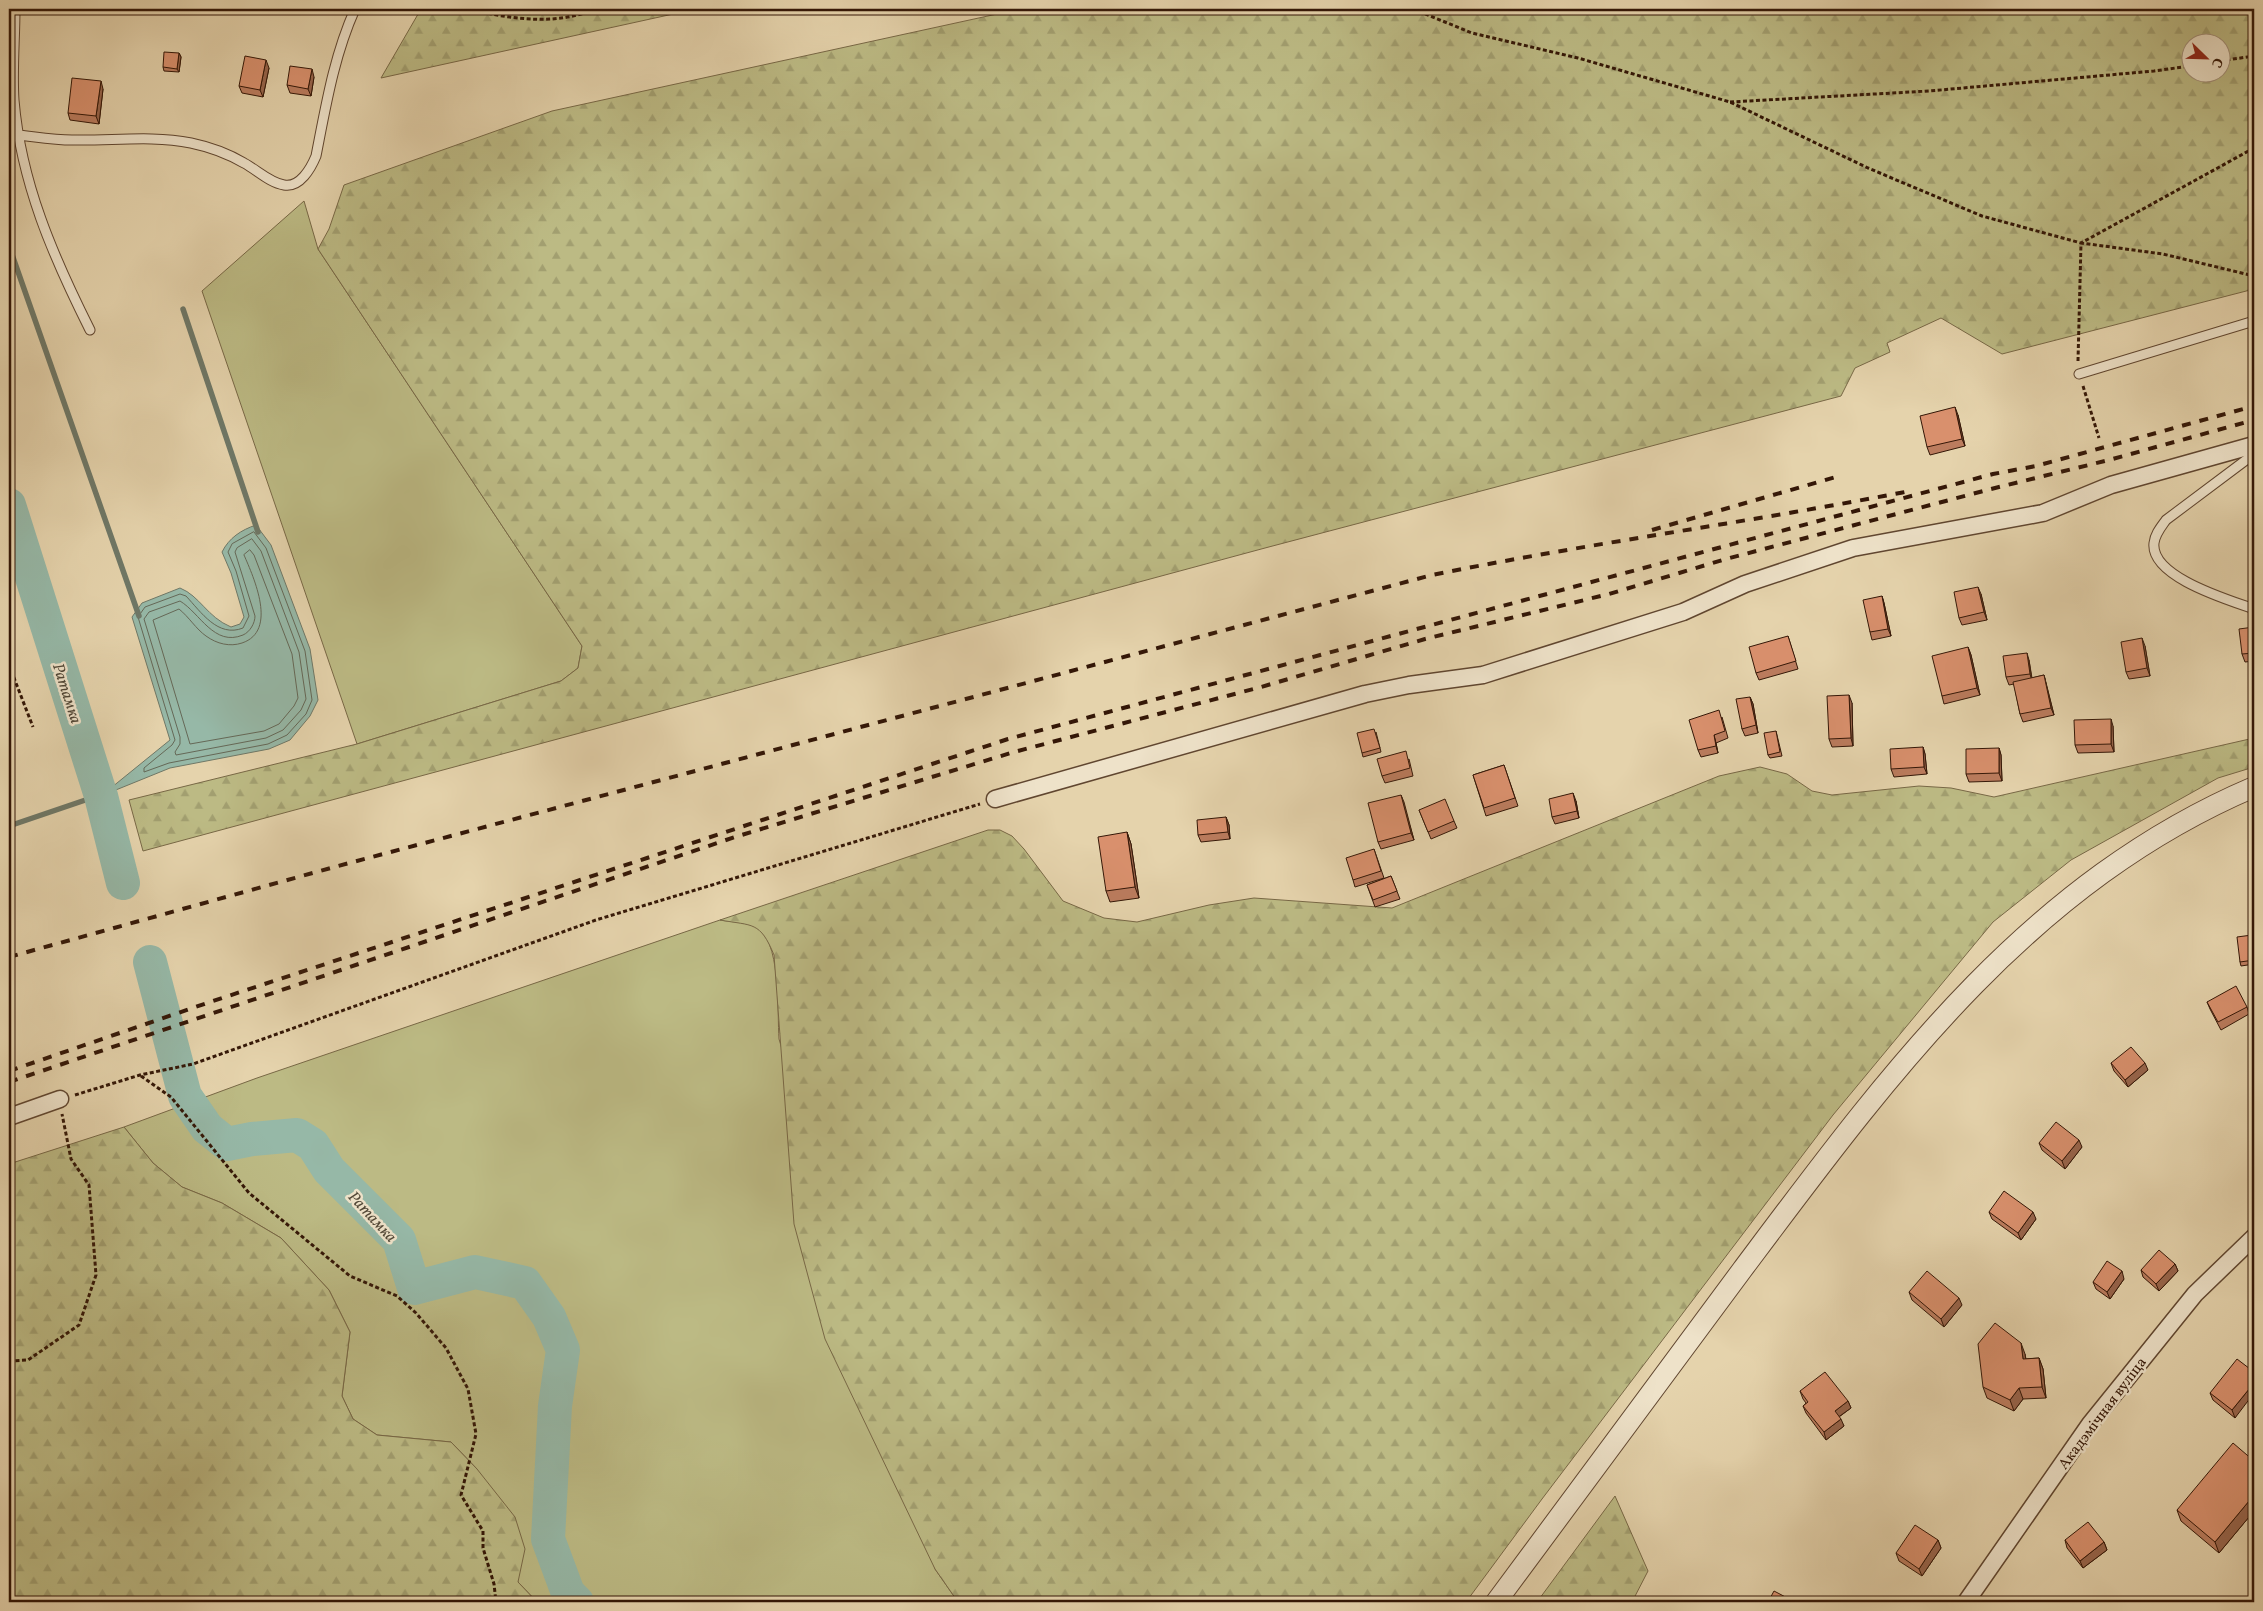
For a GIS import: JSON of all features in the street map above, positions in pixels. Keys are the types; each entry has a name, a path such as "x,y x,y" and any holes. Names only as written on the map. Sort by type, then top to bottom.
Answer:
{"street":[{"path":"995,799 1365,694 1409,684 1483,675 1683,612 1745,584 1853,548 2043,513 2111,485 2254,445"},
{"path":"1496,1602 1805,1185 1912,1051 1973,986 2072,894 2172,826 2223,800 2254,787"},
{"path":"9,1117 60,1099"},
{"name":"Акадэмічная вуліца","path":"1966,1602 2090,1424 2195,1294 2254,1237"}],"lane":[{"path":"15,9 14,98 26,179 58,268 90,330"},
{"path":"19,136 70,140 163,139 189,143 216,149 244,162 274,181 286,186 297,183 311,168 316,156 333,68 340,42 355,9"},
{"path":"2079,374 2254,321"},
{"path":"2254,454 2166,520 2158,532 2154,545 2157,559 2168,572 2226,599 2254,609"}],"path":[{"path":"469,9 522,18 558,19 595,9"},
{"path":"1413,9 1472,33 1578,58 1730,102 1868,168 1982,216 2081,243 2163,254 2254,276"},
{"path":"2230,60 2254,56"},
{"path":"1730,102 1929,91 2180,67"},
{"path":"2081,243 2254,148"},
{"path":"2081,243 2077,345 2079,374 2100,438"},
{"path":"9,665 33,727"},
{"path":"9,1361 28,1360 79,1326 96,1275 89,1186 71,1159 60,1099 140,1075 193,1064 596,920 995,799"},
{"path":"140,1075 171,1097 249,1193 350,1276 397,1296 416,1313 446,1348 468,1389 476,1434 462,1495 483,1531 483,1548 494,1584 496,1602"}],"green space":[{"path":"421,9 696,9 381,78"},
{"path":"1020,9 2254,9 2254,289 2002,354 1941,318 1887,343 1890,352 1855,368 1841,396 1265,548 143,851 129,800 357,744 561,681 578,668 582,646 318,249 329,229 344,185 552,111"},
{"path":"304,201 318,249 582,646 578,668 561,681 357,744 202,291"},
{"path":"2254,738 2254,767 2218,778 2071,860 1993,922 1833,1115 1466,1602 958,1602 935,1569 825,1339 794,1224 774,955 764,936 754,927 720,920 988,830 1000,830 1012,836 1063,901 1104,918 1137,922 1209,905 1254,898 1392,908 1719,776 1760,767 1787,774 1812,791 1832,795 1919,786 1951,788 1994,797"},
{"path":"720,920 754,926 763,933 769,944 774,960 778,995 779,1039 935,1569 958,1602 537,1602 518,1582 477,1469 451,1442 377,1435 353,1419 342,1396 350,1332 329,1290 281,1238 222,1203 182,1187 153,1163 124,1127 257,1078"},
{"path":"124,1127 153,1163 182,1187 222,1203 281,1238 329,1290 350,1332 342,1396 353,1419 377,1435 451,1442 477,1469 515,1517 525,1549 518,1582 537,1602 9,1602 9,1164"},
{"path":"1615,1496 1648,1571 1632,1602 1537,1602"}],"water":[{"path":"256,525 271,545 310,649 318,700 310,716 290,740 269,749 170,768 101,796 170,740 132,617 142,603 180,588 193,596 223,623 231,627 240,624 244,617 231,573 222,552 236,535"}],"building":[{"path":"164,52 179,53 177,69 163,67"},
{"path":"245,56 266,60 260,90 239,86"},
{"path":"290,66 312,69 308,89 287,85"},
{"path":"72,78 101,81 96,116 68,113"},
{"path":"1955,407 1962,439 1927,447 1920,416"},
{"path":"1978,587 1984,612 1959,618 1954,592"},
{"path":"1882,596 1888,629 1870,632 1863,600"},
{"path":"2254,627 2254,653 2242,654 2239,629"},
{"path":"1788,636 1796,661 1756,673 1749,647"},
{"path":"2142,638 2147,668 2126,672 2121,642"},
{"path":"1968,647 1977,688 1942,696 1932,656"},
{"path":"2027,653 2030,674 2006,677 2003,656"},
{"path":"2044,675 2051,708 2020,714 2013,682"},
{"path":"1849,695 1851,738 1829,739 1827,696"},
{"path":"1750,697 1756,725 1742,729 1736,699"},
{"path":"1719,710 1725,731 1714,735 1716,746 1698,750 1689,720"},
{"path":"2111,719 2111,744 2075,745 2074,720"},
{"path":"1374,729 1380,748 1362,753 1357,733"},
{"path":"1776,731 1780,752 1768,755 1764,733"},
{"path":"1923,747 1924,767 1891,769 1890,749"},
{"path":"1999,748 1999,773 1966,774 1966,749"},
{"path":"1406,751 1410,768 1382,776 1377,759"},
{"path":"1504,765 1515,798 1484,808 1473,775"},
{"path":"1573,793 1577,811 1552,817 1549,799"},
{"path":"1401,795 1411,833 1378,842 1368,803"},
{"path":"1445,799 1454,821 1428,832 1419,810"},
{"path":"1226,817 1228,832 1198,835 1197,820"},
{"path":"1127,832 1135,887 1106,891 1098,837"},
{"path":"1374,849 1381,871 1353,880 1346,858"},
{"path":"1391,876 1397,891 1373,900 1367,885"},
{"path":"2252,935 2254,960 2240,962 2237,937"},
{"path":"2236,986 2247,1007 2218,1022 2207,1002"},
{"path":"2131,1047 2145,1063 2125,1080 2111,1063"},
{"path":"2056,1122 2079,1140 2062,1161 2039,1143"},
{"path":"2004,1191 2033,1212 2018,1233 1989,1212"},
{"path":"2159,1250 2175,1264 2156,1284 2141,1270"},
{"path":"2107,1261 2122,1271 2107,1292 2093,1282"},
{"path":"1927,1271 1959,1298 1941,1319 1909,1292"},
{"path":"1995,1323 2021,1343 2023,1359 2039,1358 2042,1387 2019,1388 2010,1400 1983,1387 1978,1344"},
{"path":"2237,1359 2254,1372 2254,1383 2232,1410 2210,1393"},
{"path":"1825,1372 1848,1401 1835,1411 1841,1419 1824,1432 1803,1406 1808,1402 1800,1391"},
{"path":"2233,1443 2254,1461 2254,1495 2215,1542 2177,1510"},
{"path":"2088,1522 2104,1542 2080,1561 2065,1540"},
{"path":"1915,1525 1938,1540 1919,1569 1896,1553"},
{"path":"1774,1591 1795,1602 1768,1602"}],"waterway":[{"path":"9,246 139,616"},
{"path":"183,309 258,532"},
{"name":"Ратамка","path":"9,505 101,796 123,883"},
{"path":"9,826 106,793"},
{"name":"Ратамка","path":"150,962 185,1096 207,1128 227,1144 252,1139 297,1135 313,1145 329,1170 399,1240 414,1288 475,1272 525,1283 549,1317 563,1350 555,1406 548,1539 568,1593 577,1602"}],"railway":[{"path":"9,1071 210,1002 1008,739 1993,474 2036,466 2254,406"},
{"path":"9,1082 735,837 1014,752 1261,687 1425,639 1609,594 1726,559 2109,460 2254,420"},
{"path":"1652,530 1839,476"},
{"path":"9,957 338,866 1432,575 1491,563 1910,491"}]}
